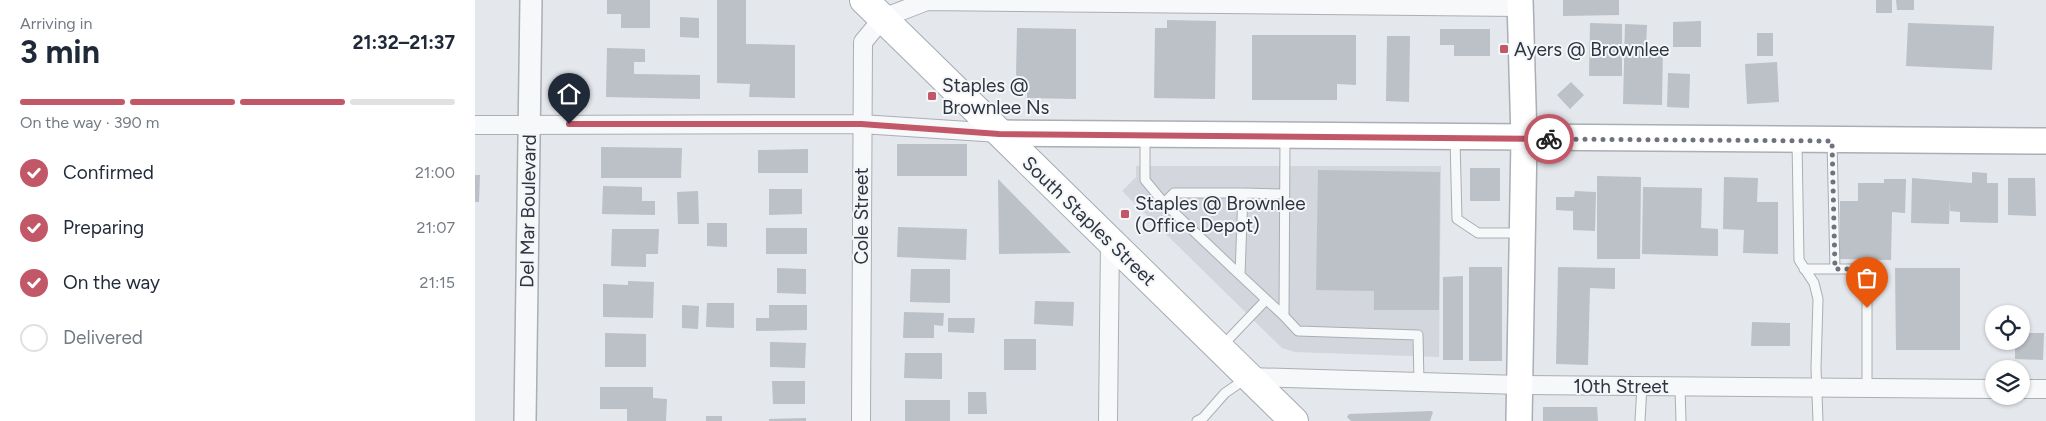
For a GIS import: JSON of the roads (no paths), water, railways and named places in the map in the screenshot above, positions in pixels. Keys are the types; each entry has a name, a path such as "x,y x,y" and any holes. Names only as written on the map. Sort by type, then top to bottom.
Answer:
{"main road":[{"path":"1519,421 1524,139 1520,3"},
{"name":"South Staples Street","path":"874,9 1109,242 1294,421"},
{"path":"999,134 2046,141"}],"street":[{"name":"Del Mar Boulevard","path":"525,421 531,0"},
{"path":"874,9 927,1 1520,3"},
{"name":"Cole Street","path":"861,421 861,124 863,42 874,9"},
{"path":"475,125 861,124 999,134"},
{"path":"1108,421 1109,242"},
{"name":"10th Street","path":"1249,377 1520,386 1985,389"},
{"path":"2030,389 2046,389"}],"lane":[{"path":"1145,135 1145,180 1165,203 1298,331 1418,335 1419,382"},
{"path":"1284,316 1285,137"},
{"path":"1455,138 1457,219 1478,233 1523,233"},
{"path":"1797,140 1799,260 1814,283 1818,299 1816,368 1818,421"},
{"path":"1832,141 1835,269"},
{"path":"1165,203 1174,193 1284,194"},
{"path":"1239,274 1243,193"},
{"path":"1804,269 1867,269 1867,388"},
{"path":"1220,348 1266,300"},
{"path":"1197,421 1203,418 1225,393 1249,377"},
{"path":"1640,421 1642,386"},
{"path":"1680,387 1681,421"}],"place":[{"name":"Ayers @ Brownlee","path":"1504,49"},
{"name":"Staples @ Brownlee Ns","path":"932,96"},
{"name":"Staples @ Brownlee (Office Depot)","path":"1125,214"}]}
